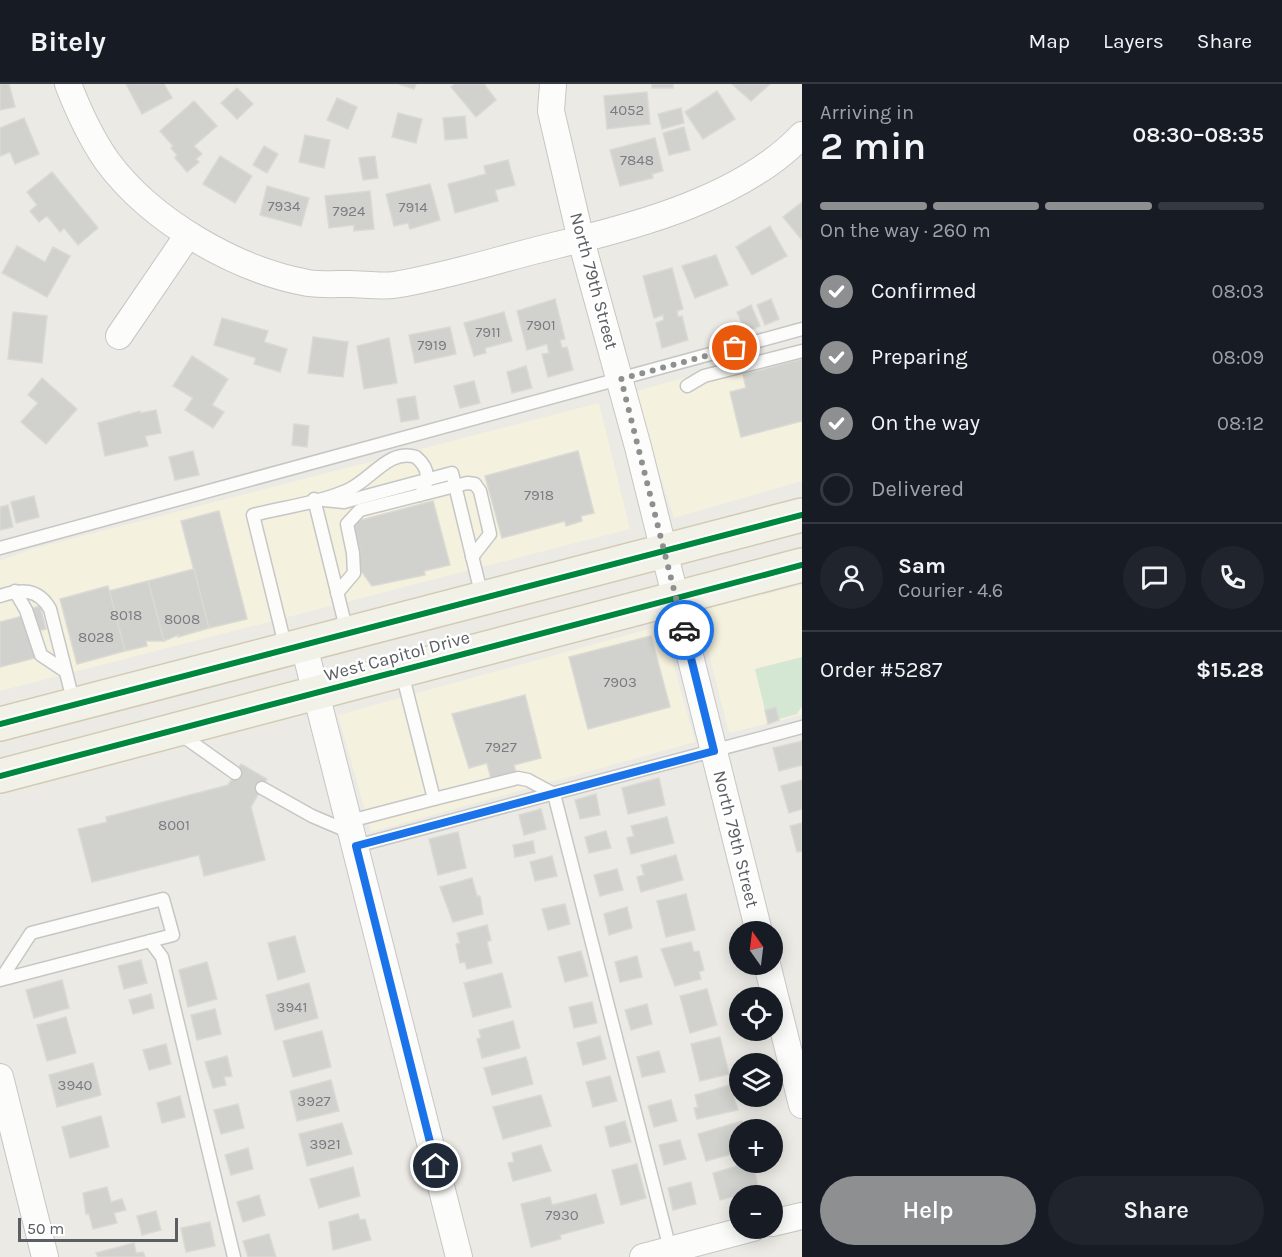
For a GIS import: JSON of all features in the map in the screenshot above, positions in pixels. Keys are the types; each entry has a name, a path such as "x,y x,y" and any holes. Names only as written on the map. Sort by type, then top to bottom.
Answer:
{"main road":[{"name":"West Capitol Drive","path":"0,724 802,515"},
{"name":"West Capitol Drive","path":"0,776 802,565"}],"street":[{"path":"68,84 77,106 107,161 150,206 188,235 240,263 309,283 392,285 581,240 686,208 766,165 802,135"},
{"name":"North 79th Street","path":"553,84 550,111 581,240 621,379 756,921"},
{"path":"119,336 188,235"},
{"path":"295,648 317,693 459,1257"},
{"path":"770,975 802,1105"},
{"path":"0,1077 45,1257"},
{"path":"783,1221 802,1216"},
{"path":"643,1257 671,1253 729,1235"}],"lane":[{"path":"0,548 802,329"},
{"path":"687,386 704,376 802,351"},
{"path":"295,648 254,515 349,490 391,459 400,456 409,455 423,463 428,479 420,495"},
{"path":"314,499 344,502 452,473 483,599"},
{"path":"337,593 354,573 347,524 360,510 455,486 475,484 480,491 490,534 472,557"},
{"path":"314,499 347,634"},
{"path":"15,591 26,610 41,655 66,671"},
{"path":"0,597 15,591 35,592 44,598 50,609 74,705"},
{"path":"401,670 434,799"},
{"path":"262,788 312,816 353,833 554,794 802,727"},
{"path":"174,730 235,773"},
{"path":"353,833 434,799 518,778 528,780 554,794 671,1253"},
{"path":"163,899 173,935 1,980 31,933 163,899"},
{"path":"150,941 162,957 234,1257"}],"shaded area":[{"path":"802,345 802,481 674,518 633,392"},
{"path":"599,403 630,529 0,691 0,561 32,549"},
{"path":"802,585 802,715 729,733 698,611"},
{"path":"663,625 695,742 371,832 338,715"}],"green space":[{"path":"802,657 802,706 797,714 779,719 765,710 755,669"}],"building":[{"path":"0,84 9,84 15,107 0,110"},
{"path":"126,84 164,84 172,98 142,114"},
{"path":"399,84 416,84 414,89"},
{"path":"455,84 484,84 496,100 476,117 451,87"},
{"path":"652,84 673,84 673,88 652,88"},
{"path":"732,84 770,84 751,101"},
{"path":"237,88 253,104 237,119 221,103"},
{"path":"717,91 735,119 703,139 685,112"},
{"path":"647,92 650,124 607,129 604,96"},
{"path":"337,98 357,107 348,129 327,120"},
{"path":"194,101 217,126 194,146 202,154 196,159 199,162 187,172 175,158 177,155 171,148 173,146 160,131"},
{"path":"681,108 684,123 662,129 658,114"},
{"path":"398,113 422,119 416,143 392,137"},
{"path":"465,116 467,138 445,140 443,118"},
{"path":"24,118 39,154 15,164 10,152 0,156 0,128"},
{"path":"684,127 690,150 669,155 663,133"},
{"path":"305,135 330,140 324,168 299,162"},
{"path":"655,138 663,171 652,174 653,178 620,186 610,150"},
{"path":"264,146 278,154 267,173 253,165"},
{"path":"220,156 252,176 235,203 203,184"},
{"path":"375,156 378,178 363,180 359,158"},
{"path":"508,160 515,185 495,190 498,201 455,213 448,184 486,174 484,166"},
{"path":"52,172 98,228 78,245 64,228 60,232 47,216 39,222 30,211 37,205 27,192"},
{"path":"430,184 440,220 410,229 408,223 394,226 386,194"},
{"path":"267,186 309,198 301,226 260,215"},
{"path":"370,191 374,229 354,231 354,225 329,228 325,196"},
{"path":"802,202 802,240 783,217"},
{"path":"770,226 787,256 752,275 736,247"},
{"path":"17,246 45,262 53,247 70,256 47,297 2,273"},
{"path":"716,255 728,285 695,298 682,266"},
{"path":"672,268 683,309 677,311 678,317 682,316 688,340 662,348 656,323 664,320 663,315 654,318 643,276"},
{"path":"555,299 565,339 560,340 562,348 567,347 573,370 548,377 542,354 549,353 547,344 527,350 517,311"},
{"path":"771,299 779,319 765,325 757,305"},
{"path":"751,305 760,326 746,332 737,312"},
{"path":"13,312 47,316 42,363 8,359"},
{"path":"504,312 512,341 485,348 486,353 474,356 464,323"},
{"path":"222,318 268,331 264,342 287,349 280,372 254,364 256,358 214,345"},
{"path":"450,327 456,354 415,363 409,335"},
{"path":"313,337 348,342 343,377 308,373"},
{"path":"389,338 397,383 364,389 357,346"},
{"path":"192,356 228,379 212,405 224,412 213,428 185,410 193,398 173,386"},
{"path":"802,359 802,421 741,437 730,392 746,388 743,375"},
{"path":"526,366 532,388 512,393 507,372"},
{"path":"42,378 77,409 46,444 21,422 38,403 28,395"},
{"path":"474,381 480,403 460,408 454,386"},
{"path":"415,396 419,419 401,422 397,399"},
{"path":"156,410 161,433 145,436 148,446 105,456 98,423 140,411 140,413"},
{"path":"294,424 309,426 307,447 292,445"},
{"path":"193,451 199,475 175,480 169,457"},
{"path":"578,451 594,513 581,516 582,521 566,526 565,521 502,538 485,476"},
{"path":"34,496 39,517 16,523 11,502"},
{"path":"433,501 450,565 424,571 425,575 372,586 359,568 360,550 353,522"},
{"path":"8,505 13,527 0,530 0,507"},
{"path":"219,511 247,619 209,628 181,521"},
{"path":"194,569 209,628 178,637 178,635 164,641 148,581"},
{"path":"148,581 164,641 146,641 147,646 125,651 109,591"},
{"path":"108,586 125,651 77,664 60,599"},
{"path":"40,606 46,629 29,633 35,658 0,667 0,622 23,616 22,611"},
{"path":"651,636 670,707 588,729 569,657"},
{"path":"525,695 541,758 514,765 518,781 493,787 487,763 469,768 452,714"},
{"path":"776,707 779,720 768,724 765,710"},
{"path":"802,741 802,765 779,771 773,748"},
{"path":"241,764 267,779 251,807 265,860 204,876 199,855 92,882 78,829 107,822 106,817 228,785"},
{"path":"659,778 665,805 628,814 622,788"},
{"path":"802,780 802,809 789,813 781,786"},
{"path":"596,794 600,815 580,819 575,800"},
{"path":"541,809 546,829 524,835 519,815"},
{"path":"667,817 674,843 631,854 627,838 634,836 631,826"},
{"path":"802,823 802,851 797,852 790,826"},
{"path":"606,831 611,848 589,853 585,837"},
{"path":"458,832 466,868 438,875 429,839"},
{"path":"533,841 535,853 515,857 513,845"},
{"path":"676,855 683,880 641,892 637,877 644,875 641,865"},
{"path":"552,856 557,876 535,881 530,862"},
{"path":"617,869 623,890 600,896 594,875"},
{"path":"472,878 477,896 480,896 483,914 453,922 440,887"},
{"path":"686,894 695,930 666,937 657,901"},
{"path":"565,904 570,924 548,930 542,909"},
{"path":"627,907 632,928 609,935 604,914"},
{"path":"487,925 491,940 487,942 492,963 467,969 465,962 460,963 456,944 460,943 457,933"},
{"path":"295,936 305,972 278,980 268,943"},
{"path":"691,942 694,952 699,951 704,970 699,972 701,979 675,986 661,949"},
{"path":"581,951 588,976 565,982 558,957"},
{"path":"637,956 642,977 620,982 615,962"},
{"path":"141,960 147,983 124,989 118,966"},
{"path":"207,962 217,999 188,1007 179,970"},
{"path":"502,973 511,1007 473,1017 464,983"},
{"path":"62,980 69,1008 34,1018 26,990"},
{"path":"309,983 318,1018 275,1030 266,995"},
{"path":"707,989 717,1025 690,1033 680,996"},
{"path":"151,994 154,1008 133,1014 129,1000"},
{"path":"592,1002 597,1023 574,1028 569,1007"},
{"path":"647,1004 652,1024 631,1030 625,1010"},
{"path":"215,1009 221,1034 197,1040 191,1015"},
{"path":"66,1017 76,1053 47,1061 37,1025"},
{"path":"513,1021 520,1048 482,1058 477,1039 481,1038 479,1030"},
{"path":"322,1031 331,1067 293,1077 283,1041"},
{"path":"600,1036 606,1059 583,1065 577,1043"},
{"path":"720,1037 729,1074 700,1081 691,1044"},
{"path":"166,1044 171,1064 149,1070 143,1050"},
{"path":"659,1051 665,1072 642,1077 637,1057"},
{"path":"227,1056 232,1076 224,1077 226,1085 213,1088 205,1062"},
{"path":"526,1057 533,1084 492,1095 484,1068"},
{"path":"93,1063 101,1095 57,1107 49,1075"},
{"path":"610,1076 617,1101 593,1107 586,1082"},
{"path":"331,1080 339,1111 297,1121 290,1091"},
{"path":"729,1085 729,1107 737,1107 738,1110 697,1119 694,1108 698,1107 695,1095"},
{"path":"541,1095 551,1126 503,1139 493,1107"},
{"path":"180,1096 185,1117 162,1123 157,1103"},
{"path":"671,1100 677,1121 654,1127 648,1106"},
{"path":"238,1104 244,1128 221,1134 214,1110"},
{"path":"101,1116 109,1147 70,1158 62,1127"},
{"path":"625,1121 631,1142 610,1147 605,1127"},
{"path":"342,1123 352,1154 307,1166 299,1134"},
{"path":"729,1125 729,1155 706,1161 698,1134"},
{"path":"680,1140 686,1159 664,1165 659,1145"},
{"path":"541,1145 551,1171 513,1181 508,1163 514,1162 512,1153"},
{"path":"248,1148 253,1169 231,1175 225,1155"},
{"path":"637,1164 646,1198 621,1205 612,1170"},
{"path":"353,1167 360,1196 319,1208 310,1179"},
{"path":"729,1168 729,1173 755,1173 758,1185 729,1185 729,1197 720,1200 713,1173"},
{"path":"691,1182 696,1204 673,1210 668,1188"},
{"path":"107,1187 111,1202 122,1199 126,1210 114,1213 117,1223 93,1229 89,1214 86,1214 83,1193"},
{"path":"596,1194 604,1223 560,1235 561,1239 531,1247 521,1204 550,1197 552,1205"},
{"path":"259,1195 265,1215 243,1222 237,1202"},
{"path":"156,1211 161,1230 142,1235 137,1216"},
{"path":"358,1214 360,1220 365,1219 371,1240 333,1250 329,1222"},
{"path":"210,1222 215,1246 186,1252 181,1228"},
{"path":"269,1234 276,1257 248,1257 243,1241"},
{"path":"134,1243 136,1253 143,1252 145,1257 98,1257 96,1253"}],"cycle path":[{"path":"0,724 802,515"},
{"path":"0,776 802,565"}],"way so far":[{"path":"684,630 621,379 735,348"}],"route":[{"path":"436,1166 356,846 714,751 684,630"}]}
